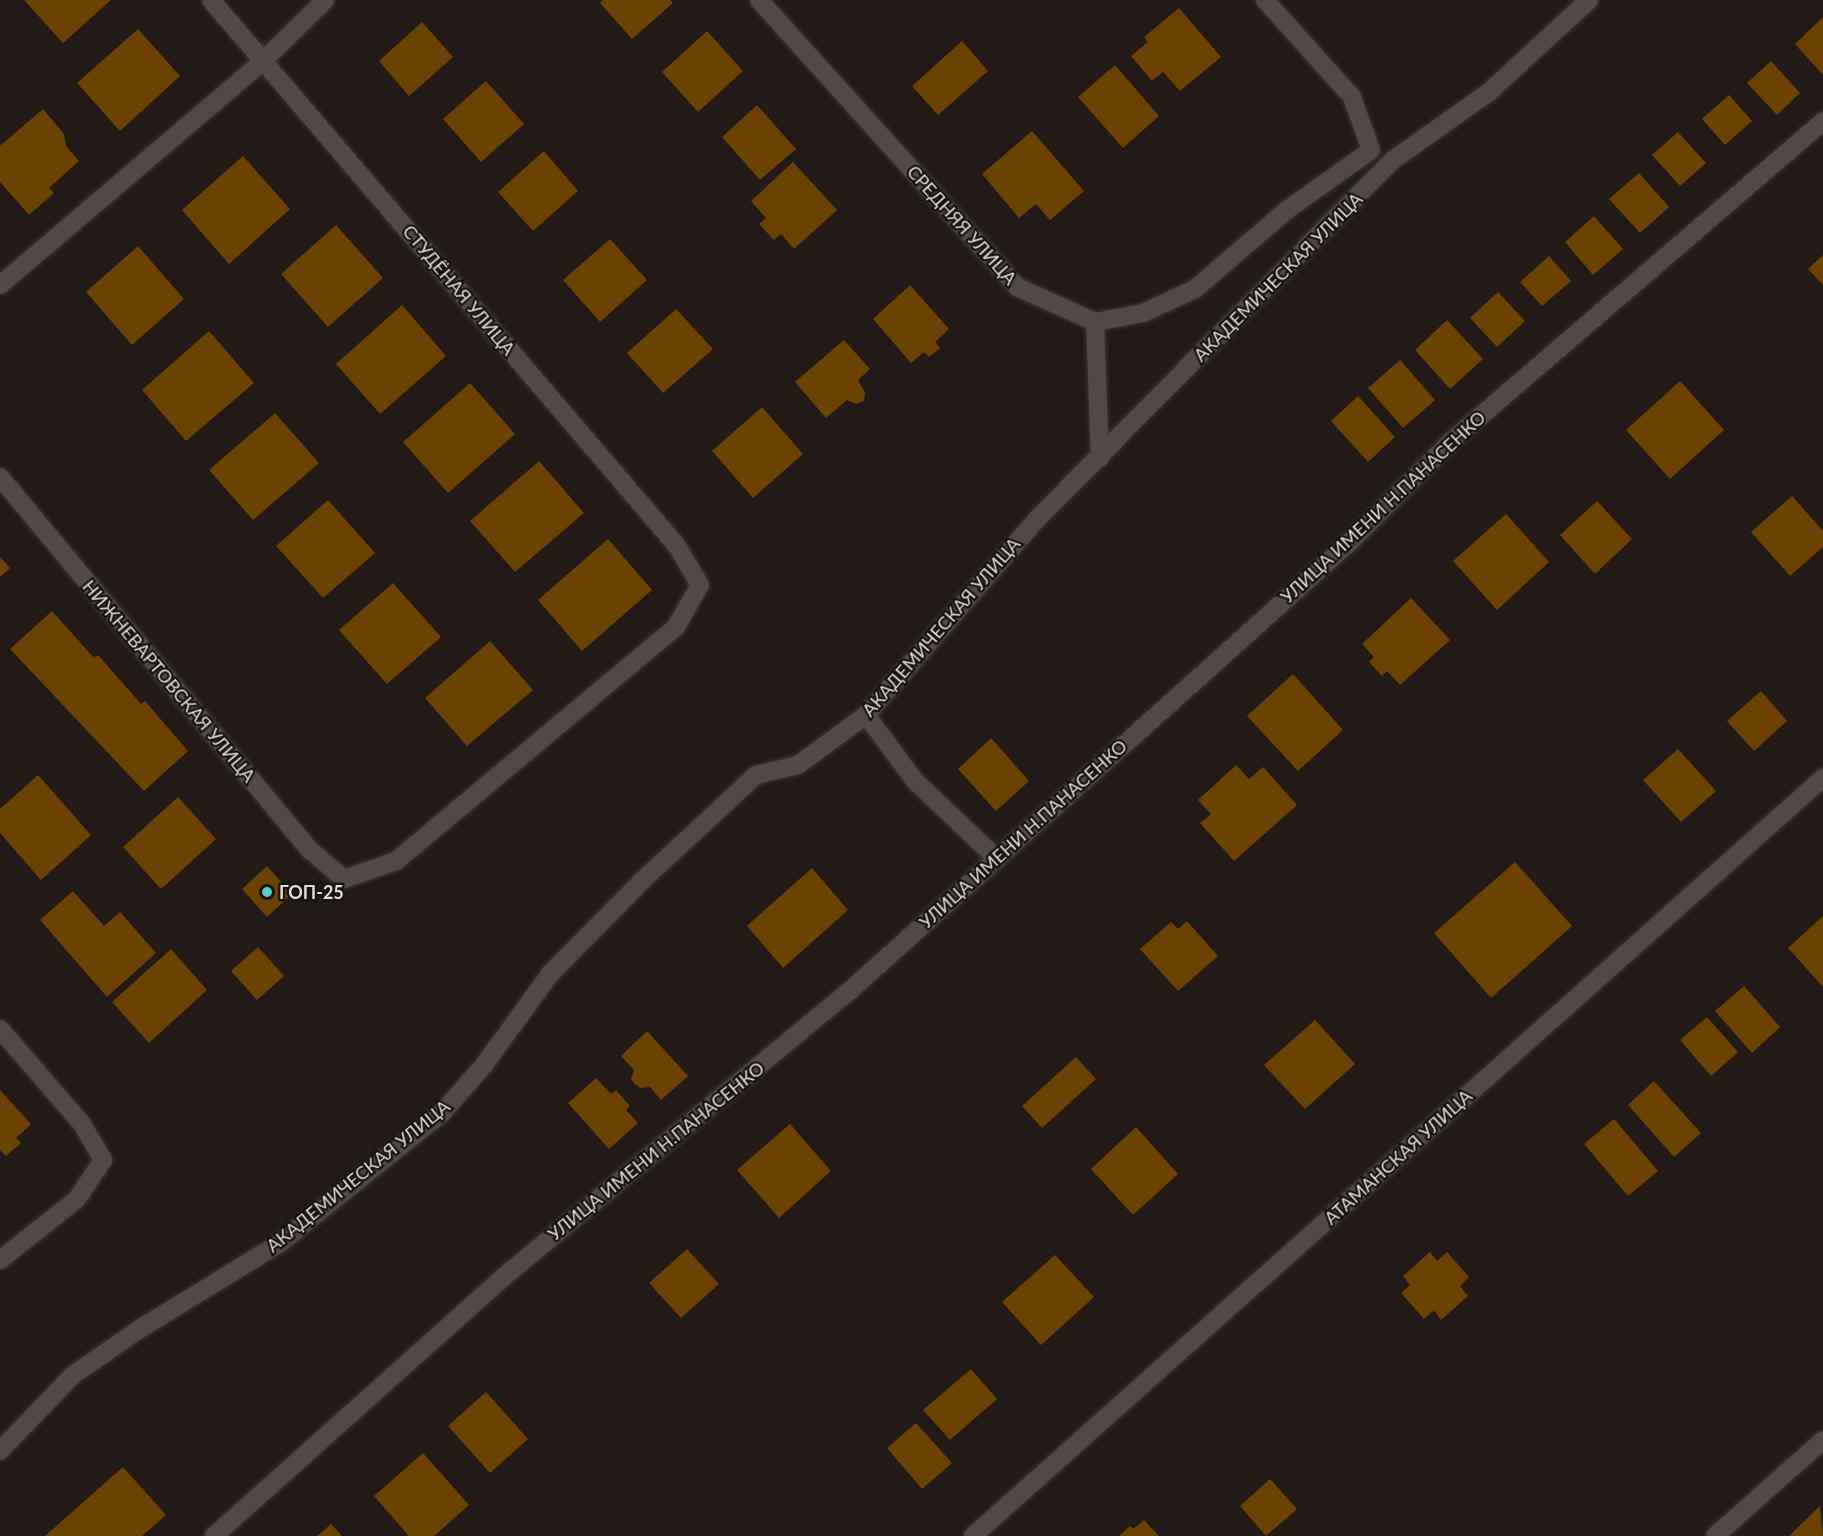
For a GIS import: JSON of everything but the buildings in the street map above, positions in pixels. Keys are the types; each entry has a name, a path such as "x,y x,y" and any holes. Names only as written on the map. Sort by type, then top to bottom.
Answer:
{"street":[{"name":"СТУДЁНАЯ УЛИЦА","path":"211,0 677,546 700,585 676,627 396,861 344,879"},
{"path":"0,285 263,61 325,0"},
{"name":"СРЕДНЯЯ УЛИЦА","path":"759,0 1017,286 1095,322"},
{"path":"1264,0 1352,97 1371,150 1393,160"},
{"name":"АКАДЕМИЧЕСКАЯ УЛИЦА","path":"0,1451 73,1375 138,1330 279,1243 443,1112 484,1065 550,974 645,877 756,776 798,765 866,715 1013,545 1393,160 1489,92 1589,0"},
{"name":"УЛИЦА ИМЕНИ Н.ПАНАСЕНКО","path":"214,1536 512,1270 845,996 996,858 1351,542 1448,444 1823,121"},
{"name":"АКАДЕМИЧЕСКАЯ УЛИЦА","path":"1095,322 1143,313 1195,290 1287,210 1371,150"},
{"path":"1095,322 1100,458"},
{"name":"НИЖНЕВАРТОВСКАЯ УЛИЦА","path":"0,477 311,851 344,879"},
{"path":"866,715 915,781 996,858"},
{"name":"АТАМАНСКАЯ УЛИЦА","path":"972,1536 1823,778"},
{"path":"0,1029 82,1124 103,1160 77,1198 0,1260"},
{"path":"1716,1536 1823,1440"}],"place":[{"name":"ГОП-25","path":"267,892"}]}
